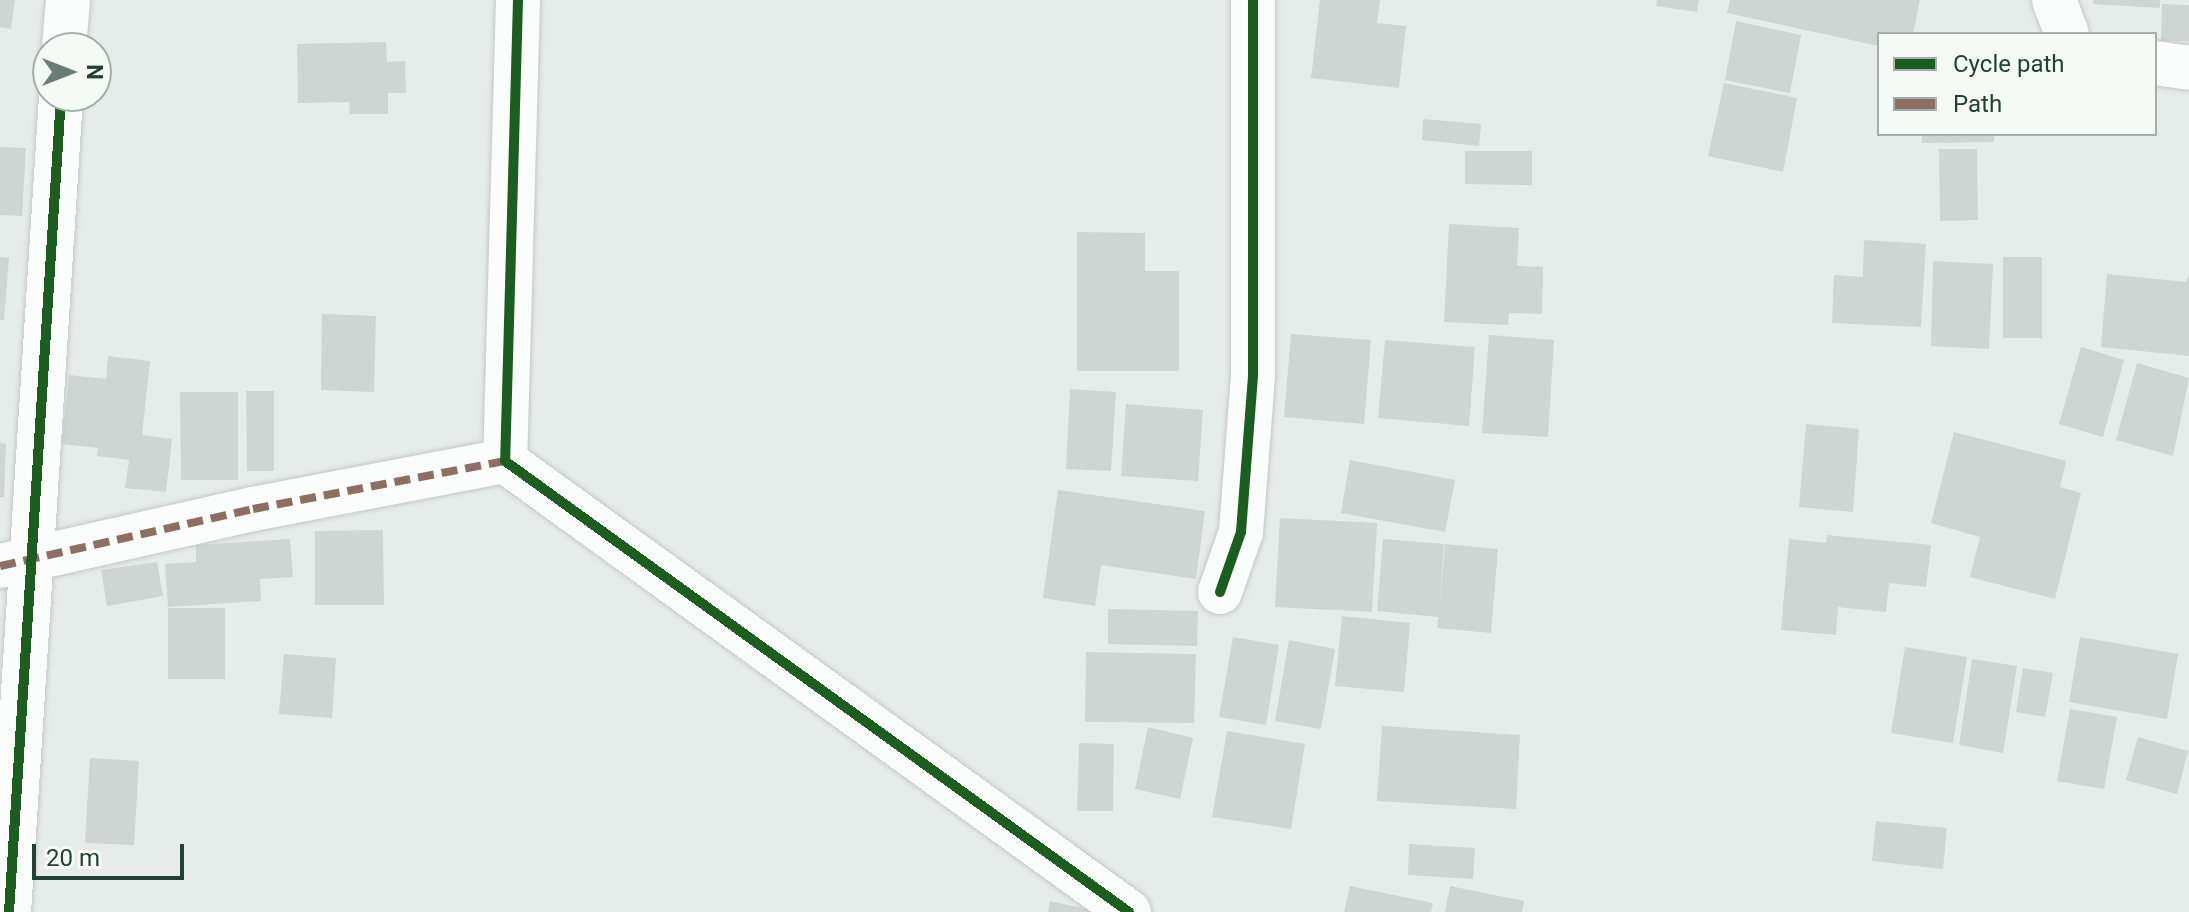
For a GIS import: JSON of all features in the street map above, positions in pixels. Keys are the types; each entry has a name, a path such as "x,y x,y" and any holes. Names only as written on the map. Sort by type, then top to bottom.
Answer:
{"street":[{"path":"65,32 68,0"},
{"path":"505,461 518,0"},
{"path":"1220,592 1241,532 1253,375 1253,0"},
{"path":"2054,0 2066,32"},
{"path":"2157,63 2189,68"},
{"path":"9,912 17,564 59,112"},
{"path":"17,564 253,509 505,461 1129,912"}],"building":[{"path":"0,0 15,0 11,29 0,27"},
{"path":"1320,0 1380,0 1377,23 1406,26 1399,88 1311,78"},
{"path":"1657,0 1699,0 1697,12 1656,6"},
{"path":"1730,0 1920,0 1913,32 1877,32 1877,46 1727,13"},
{"path":"2093,0 2160,0 2160,8 2093,4"},
{"path":"2162,4 2189,5 2189,41 2161,41"},
{"path":"1736,21 1801,35 1790,93 1725,80"},
{"path":"386,42 387,62 405,61 406,93 388,93 388,114 350,114 349,102 298,103 297,44"},
{"path":"1724,83 1797,98 1783,172 1708,156"},
{"path":"1423,119 1481,124 1479,146 1422,140"},
{"path":"1922,136 1994,136 1994,142 1922,143"},
{"path":"0,147 26,148 22,216 0,215"},
{"path":"1939,149 1977,149 1978,220 1940,221"},
{"path":"1465,151 1532,151 1532,185 1465,184"},
{"path":"1449,224 1519,228 1517,266 1543,267 1542,314 1509,313 1508,325 1444,322"},
{"path":"1077,232 1145,233 1145,271 1179,271 1179,371 1077,371"},
{"path":"1864,240 1926,244 1921,327 1832,323 1834,275 1863,277"},
{"path":"0,257 9,258 4,320 0,320"},
{"path":"2003,257 2042,257 2042,338 2003,338"},
{"path":"1933,261 1993,264 1989,349 1931,346"},
{"path":"2107,274 2186,282 2189,275 2189,356 2101,347"},
{"path":"322,314 376,316 374,392 321,390"},
{"path":"1291,334 1371,340 1364,424 1284,417"},
{"path":"1489,335 1554,340 1548,437 1482,433"},
{"path":"1385,340 1475,347 1469,426 1378,418"},
{"path":"2081,347 2124,360 2103,437 2059,424"},
{"path":"108,356 150,361 142,435 172,439 166,492 125,488 129,460 97,456 98,448 62,444 69,375 106,379"},
{"path":"2137,363 2189,378 2173,456 2116,440"},
{"path":"1070,389 1116,392 1111,471 1066,469"},
{"path":"246,391 274,391 274,471 247,471"},
{"path":"180,392 238,392 238,480 181,480"},
{"path":"1126,404 1203,410 1198,481 1121,476"},
{"path":"1806,424 1859,429 1853,512 1799,507"},
{"path":"1954,432 2066,461 2060,487 2081,493 2055,599 1970,577 1980,537 1931,523"},
{"path":"0,443 6,444 4,497 0,497"},
{"path":"1350,460 1455,480 1445,532 1341,513"},
{"path":"1058,490 1205,511 1196,579 1101,565 1095,606 1043,598"},
{"path":"1280,518 1377,523 1372,612 1275,607"},
{"path":"383,530 384,605 315,605 315,531"},
{"path":"1827,535 1931,545 1926,587 1889,583 1886,612 1838,607 1836,635 1781,630 1789,539 1826,543"},
{"path":"290,539 293,577 260,579 261,601 168,607 165,564 196,562 196,545"},
{"path":"1383,539 1444,544 1439,611 1445,544 1498,549 1491,633 1437,628 1438,617 1377,611"},
{"path":"157,562 163,596 107,606 101,570"},
{"path":"168,608 225,608 225,679 168,679"},
{"path":"1108,609 1198,611 1197,646 1108,644"},
{"path":"1342,616 1410,623 1404,692 1335,686"},
{"path":"1233,637 1279,645 1266,725 1219,717"},
{"path":"2080,637 2178,654 2167,719 2069,702"},
{"path":"1289,640 1335,649 1321,729 1275,721"},
{"path":"1905,647 1967,657 1953,743 1891,733"},
{"path":"1086,652 1196,654 1194,723 1085,722"},
{"path":"284,654 336,658 332,718 279,714"},
{"path":"1972,659 2017,666 2003,753 1959,745"},
{"path":"2023,668 2053,673 2045,717 2016,712"},
{"path":"2070,709 2117,717 2104,789 2057,781"},
{"path":"1382,726 1520,735 1516,809 1377,801"},
{"path":"1148,727 1193,738 1180,799 1135,789"},
{"path":"1227,731 1305,744 1291,829 1212,817"},
{"path":"2138,737 2188,751 2177,794 2126,780"},
{"path":"1079,743 1114,744 1113,811 1077,811"},
{"path":"90,758 139,761 134,845 85,843"},
{"path":"1876,821 1947,828 1943,869 1872,861"},
{"path":"1409,844 1475,848 1473,879 1408,875"},
{"path":"1350,886 1433,903 1431,912 1344,912"},
{"path":"1450,886 1524,901 1522,912 1445,912"},
{"path":"1050,901 1096,911 1096,912 1048,912"}],"marked path":[{"path":"0,566 253,509 505,461"}],"cycle path":[{"path":"518,0 505,461 1129,912"},
{"path":"1220,592 1241,532 1253,375 1253,0"},
{"path":"9,912 60,112"}]}
